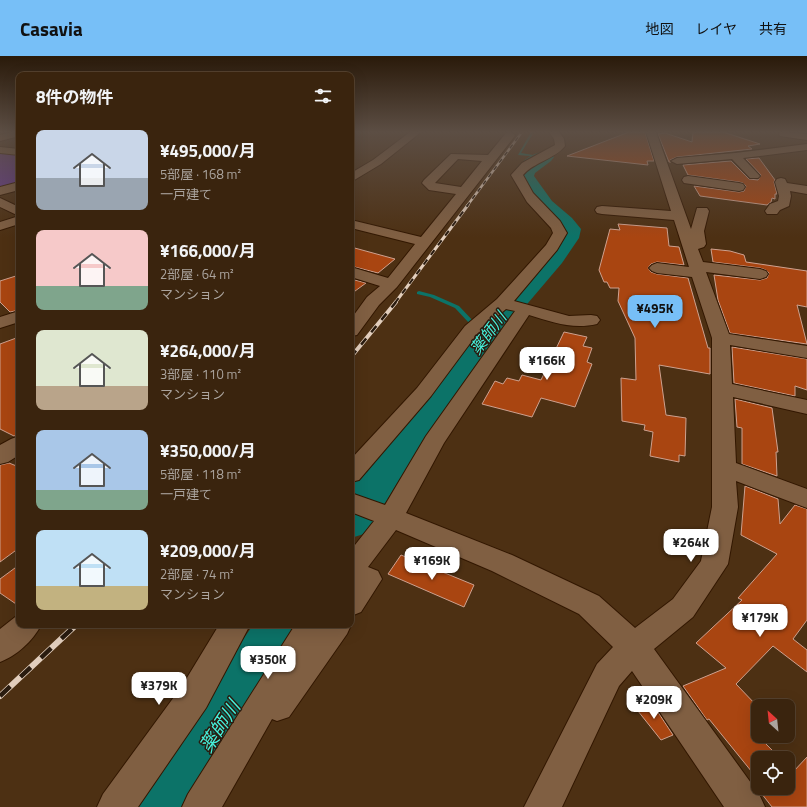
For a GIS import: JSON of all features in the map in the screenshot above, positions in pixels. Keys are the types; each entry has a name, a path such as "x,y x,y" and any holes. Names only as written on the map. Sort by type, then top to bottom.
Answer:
{"street":[{"path":"354,176 369,167"},
{"path":"444,167 428,183 433,187 465,191"},
{"path":"354,327 373,301 391,284 483,167"},
{"path":"354,471 424,392 471,330 503,303 552,247 560,233 558,225 534,204 522,186 517,175 525,167"},
{"path":"543,807 608,675 634,647 683,608 714,564 725,507 721,338 663,167"},
{"path":"680,167 688,183 739,187"},
{"path":"748,167 754,176"},
{"path":"0,191 16,187"},
{"path":"783,188 807,190"},
{"path":"783,188 807,198"},
{"path":"772,211 775,207 784,203 783,188"},
{"path":"0,202 16,210"},
{"path":"602,210 680,216"},
{"path":"690,247 699,244 697,231 702,211"},
{"path":"0,226 16,221"},
{"path":"354,225 424,242"},
{"path":"657,268 760,274"},
{"path":"354,273 391,284"},
{"path":"503,303 524,310 569,321 591,320"},
{"path":"354,594 360,575 434,441 507,337 524,310"},
{"path":"0,323 16,317"},
{"path":"721,338 807,352"},
{"path":"722,388 807,407"},
{"path":"725,468 807,499"},
{"path":"354,503 502,563 589,605 634,647 746,807"},
{"path":"0,648 23,628"},
{"path":"116,807 194,697 233,628"},
{"path":"201,807 309,628"},
{"path":"231,759 287,693 334,628"}],"shaded area":[{"path":"0,167 16,167 16,185 0,189"}],"building":[{"path":"684,167 737,167 749,179 758,180 761,175 754,167 766,167 775,180 774,182 777,194 775,194 775,199 772,198 771,202 767,205 700,196 694,186 739,192 744,191 746,186 739,182 688,175"},
{"path":"618,224 667,228 669,246 679,247 684,265 657,262 651,264 648,268 651,272 657,274 688,278 708,348 710,348 710,374 659,365 666,415 686,418 685,456 679,455 679,462 650,456 653,432 644,430 645,425 622,421 621,378 636,380 635,338 618,301 619,288 610,288 607,282 604,282 599,270 610,229 620,230"},
{"path":"354,248 395,259 378,273 354,267"},
{"path":"711,249 730,251 744,255 746,262 807,271 807,307 797,305 807,344 730,333 718,300 714,275 760,280 767,278 769,273 760,268 713,262"},
{"path":"16,276 16,311 10,312 0,302 0,281"},
{"path":"354,280 366,283 354,292"},
{"path":"564,332 587,337 583,346 592,348 587,362 592,364 575,407 541,398 532,417 482,404 495,381 503,384 507,378 519,381 522,375 541,380"},
{"path":"16,338 16,436 14,436 0,429 0,344"},
{"path":"732,347 807,359 807,390 795,386 795,396 734,383"},
{"path":"735,399 772,408 778,452 776,452 777,476 742,464 742,428 737,427"},
{"path":"9,463 16,466 16,550 0,562 0,465"},
{"path":"745,486 778,499 780,524 795,505 807,509 807,620 793,639 807,650 807,672 773,646 736,684 751,700 751,743 765,743 773,751 751,751 751,771 709,719 707,720 683,686 726,668 696,643 742,600 738,598 777,554 741,535"},
{"path":"401,555 474,585 464,607 388,574"},
{"path":"16,567 16,604 0,593 0,579"},
{"path":"650,700 673,735 661,740 634,706"},
{"path":"807,757 807,807 772,807 763,795 795,795 795,770"}],"waterway":[{"name":"薬師川","path":"354,515 384,469 506,309 552,257 566,238 568,229 543,206 523,176 525,170 529,167"},
{"path":"419,293 432,296 457,307 472,323"},
{"name":"薬師川","path":"481,331 489,333"},
{"name":"薬師川","path":"167,807 282,628"}],"railway":[{"path":"467,206 496,167"},
{"path":"395,303 468,205"},
{"path":"354,353 396,302"},
{"path":"0,696 73,628"}]}
